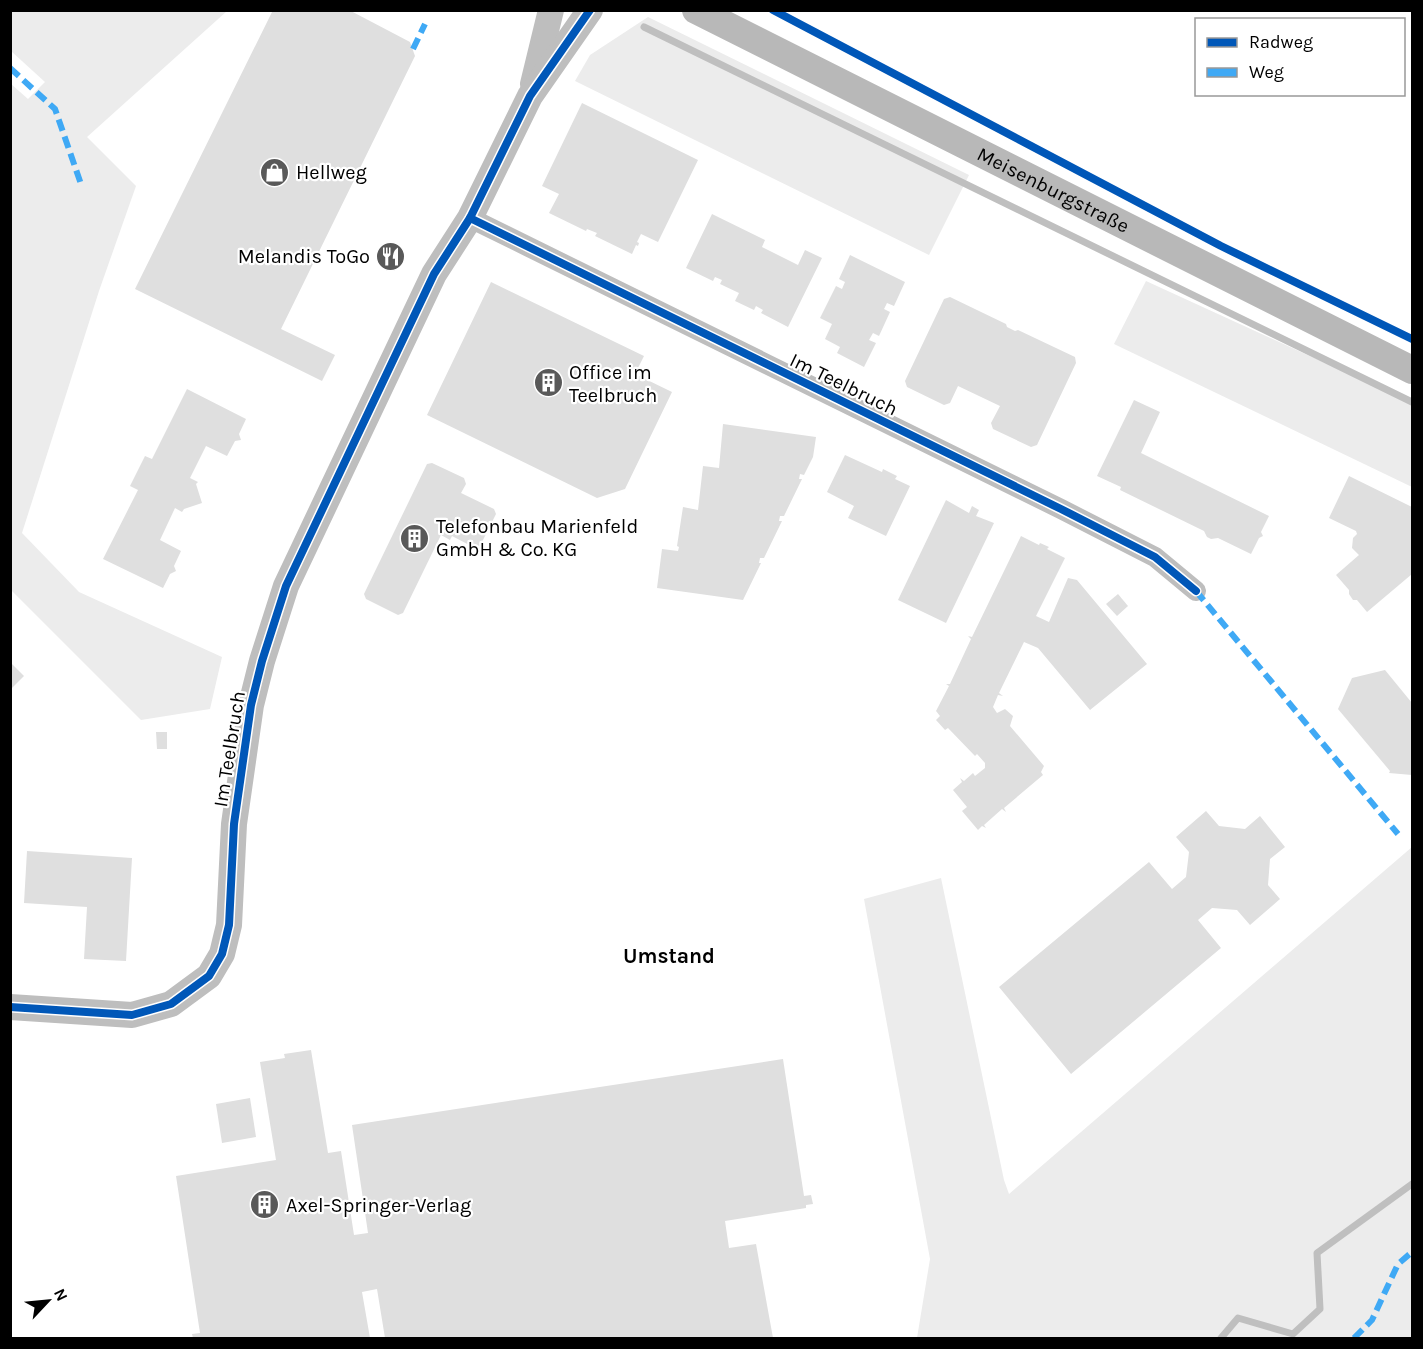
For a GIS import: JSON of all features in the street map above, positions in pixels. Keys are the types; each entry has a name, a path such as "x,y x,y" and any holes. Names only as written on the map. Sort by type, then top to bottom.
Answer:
{"main road":[{"name":"Meisenburgstraße","path":"696,10 1413,370"}],"street":[{"name":"Im Teelbruch","path":"530,96 551,10"},
{"name":"Im Teelbruch","path":"10,1007 132,1015 171,1004 209,976 222,954 229,925 234,824 251,705 286,586 434,274 470,218 530,96 590,10"},
{"name":"Im Teelbruch","path":"470,218 1062,509 1155,557 1196,591"}],"shaded area":[{"path":"10,11 227,11 87,137 136,186 99,291 22,533 79,592 222,657 210,709 141,720 11,590 11,84 28,99 45,82 11,51"},
{"path":"648,17 969,175 929,255 575,81 590,55"},
{"path":"1146,281 1412,403 1412,487 1114,344"},
{"path":"1412,847 1412,1338 917,1338 930,1259 864,899 941,878 1004,1180 1009,1194"}],"building":[{"name":"Hellweg","path":"273,10 349,10 410,42 415,56 281,329 335,355 322,381 135,289"},
{"path":"582,103 698,160 658,242 641,234 637,242 638,246 636,245 632,254 595,236 597,233 587,229 586,231 549,213 559,194 542,186"},
{"path":"712,214 765,240 762,247 798,265 805,250 822,258 788,327 761,313 763,310 756,306 754,310 735,301 739,293 720,284 722,280 715,277 713,281 686,268"},
{"path":"850,255 905,282 894,306 887,303 884,309 890,312 879,336 873,333 869,340 876,343 864,367 837,353 840,347 825,339 832,324 820,318 836,286 842,289 845,282 839,279"},
{"name":"Office im Teelbruch","path":"491,282 644,356 635,374 672,392 625,489 597,498 427,415"},
{"path":"950,297 1006,324 1015,331 1018,330 1075,357 1076,363 1037,445 1031,447 993,429 991,423 1000,406 958,386 950,403 944,405 907,387 905,381 944,299"},
{"path":"187,389 246,419 239,434 241,440 235,441 227,456 206,446 190,478 198,482 196,484 202,503 184,509 182,512 175,508 160,540 181,551 174,566 176,571 170,574 163,588 103,559 138,490 130,486 145,456 152,459"},
{"path":"1134,400 1160,412 1141,453 1269,516 1261,532 1263,536 1259,538 1251,554 1218,538 1207,537 1204,531 1120,490 1121,487 1097,476"},
{"path":"723,424 816,437 813,457 804,475 800,474 799,479 802,479 784,516 780,516 779,521 782,521 764,558 760,558 759,563 761,563 743,600 657,588 662,549 678,551 683,507 698,510 703,466 719,468"},
{"path":"845,455 882,472 883,469 897,476 895,479 910,486 886,536 848,518 854,506 827,492"},
{"name":"Telefonbau Marienfeld GmbH & Co. KG","path":"432,463 464,478 466,484 461,493 494,509 496,514 480,546 475,548 452,536 450,540 441,535 403,613 398,615 366,599 364,594 427,464"},
{"path":"1349,476 1412,507 1412,574 1367,612 1357,600 1353,600 1349,590 1336,575 1359,555 1352,548 1356,531 1329,518"},
{"path":"946,500 969,513 972,506 979,510 976,516 994,523 946,623 898,600"},
{"path":"1021,536 1049,547 1047,549 1065,558 1036,616 1049,622 1068,578 1077,580 1147,664 1090,710 1038,648 1024,642 999,693 1003,696 998,695 993,707 997,713 1005,709 1013,716 1010,726 1044,766 1041,772 1043,775 1004,808 1006,812 1002,809 984,825 986,828 982,826 978,830 962,811 967,807 953,790 962,782 960,778 964,781 973,773 975,776 985,768 985,763 948,728 945,730 936,720 940,716 936,711 949,686 946,684 950,684 971,639 968,636 972,637"},
{"path":"1118,594 1128,606 1117,616 1106,604"},
{"path":"10,662 24,676 10,690"},
{"path":"1385,670 1412,703 1412,775 1389,773 1390,771 1338,709 1352,678"},
{"path":"156,732 167,732 167,749 157,749"},
{"path":"1206,811 1219,826 1245,829 1260,816 1285,847 1270,859 1268,885 1280,899 1250,925 1237,910 1212,908 1198,920 1221,948 1071,1074 999,987 1149,862 1172,889 1186,877 1189,852 1176,837"},
{"path":"27,851 132,858 126,961 84,959 87,907 24,903"},
{"path":"311,1050 328,1153 341,1151 354,1235 368,1233 352,1125 783,1059 804,1196 811,1195 813,1204 806,1205 806,1208 725,1221 729,1248 756,1244 773,1338 385,1338 377,1289 362,1292 370,1338 193,1338 192,1334 200,1333 176,1176 276,1160 260,1062 285,1058 284,1054"},
{"path":"250,1098 256,1137 222,1143 216,1104"}],"waterway":[{"path":"644,27 1412,402"},
{"path":"1221,1338 1238,1318 1293,1334 1320,1309 1317,1253 1412,1184"}],"marked path":[{"path":"413,49 425,24"},
{"path":"10,68 55,109 82,187"},
{"path":"1196,591 1398,834"},
{"path":"1354,1338 1372,1320 1398,1264 1412,1252"}],"cycle path":[{"path":"10,1007 132,1015 171,1004 209,976 222,954 229,925 234,824 251,705 262,661 286,586 434,274 470,218 530,96 590,10"},
{"path":"773,10 1221,246 1412,339"},
{"path":"470,218 1155,557 1196,591"}],"place":[{"name":"Hellweg","path":"275,172"},
{"name":"Melandis ToGo","path":"391,256"},
{"name":"Office im Teelbruch","path":"548,383"},
{"name":"Telefonbau Marienfeld GmbH & Co. KG","path":"415,538"},
{"name":"Axel-Springer-Verlag","path":"265,1205"}],"district":[{"name":"Umstand","path":"669,956"}]}
